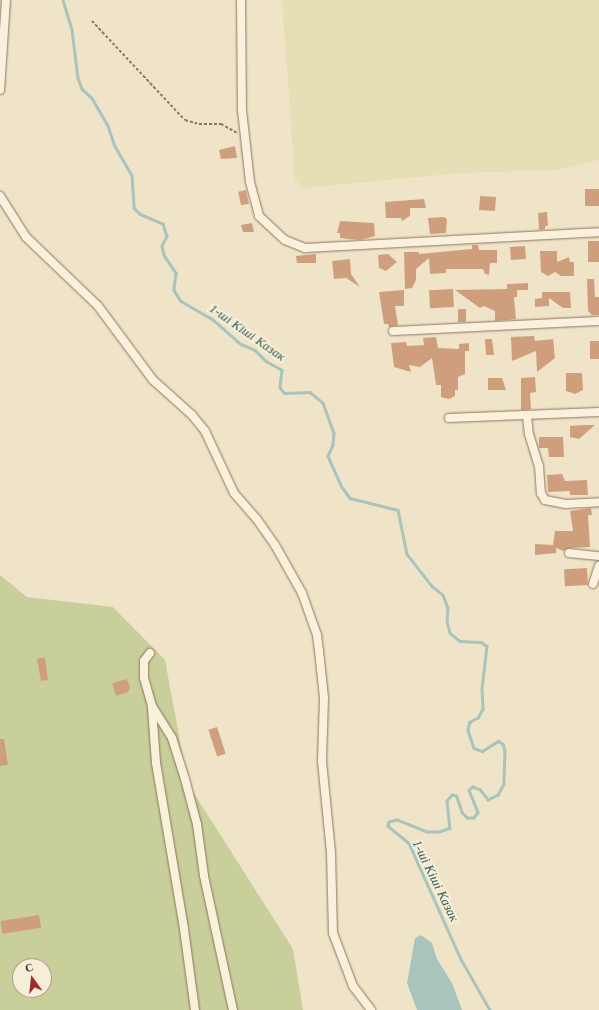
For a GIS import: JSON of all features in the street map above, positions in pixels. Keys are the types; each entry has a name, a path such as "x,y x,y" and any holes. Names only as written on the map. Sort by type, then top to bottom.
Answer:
{"street":[{"path":"0,90 6,0"},
{"path":"241,0 243,137 259,216 273,231 298,247 599,232"},
{"path":"0,196 26,237 98,306 127,341 153,380 192,415 205,431 234,493 256,518 274,545 302,593 317,635 320,651 324,698 322,762 332,853 333,933 353,986 371,1010"},
{"path":"393,331 599,321"},
{"path":"449,418 599,412"},
{"path":"527,416 529,434 539,466 541,493 545,500 566,504 599,502"},
{"path":"570,552 599,556"},
{"path":"594,584 599,566"},
{"path":"150,653 144,661 142,668 152,706 156,763 184,929 195,1010"},
{"path":"152,706 175,747 193,809 206,889 233,1010"}],"path":[{"path":"92,21 185,120 198,124 221,124 243,137"}],"shaded area":[{"path":"282,0 599,0 599,160 556,170 461,173 303,188 295,180"}],"green space":[{"path":"0,575 27,597 113,607 165,660 188,784 293,949 303,1010 0,1010"}],"water":[{"path":"421,935 432,943 437,959 452,983 462,1010 417,1010 407,983 415,938"}],"building":[{"path":"235,146 237,158 221,159 219,150"},
{"path":"585,189 599,189 599,206 585,206"},
{"path":"246,190 249,204 241,205 238,192"},
{"path":"480,196 496,197 495,211 479,210"},
{"path":"424,199 426,208 410,208 410,216 402,221 401,218 386,218 385,202"},
{"path":"547,212 548,226 545,226 545,229 539,230 538,213"},
{"path":"444,217 447,219 446,233 430,234 428,218"},
{"path":"340,221 374,223 375,236 360,240 340,238 340,233 337,233"},
{"path":"252,223 254,232 243,232 241,225"},
{"path":"588,241 599,241 599,262 588,262"},
{"path":"472,245 478,245 479,250 497,250 497,263 490,263 489,275 485,274 483,269 446,269 446,273 430,274 429,258 416,269 416,280 412,288 405,289 404,252 419,252 419,254 472,249"},
{"path":"525,246 526,259 511,260 510,247"},
{"path":"540,251 557,251 557,262 569,257 570,262 574,262 574,276 561,276 555,272 548,276 541,272"},
{"path":"316,254 316,263 297,263 296,256"},
{"path":"388,254 397,262 386,271 379,268 378,255"},
{"path":"350,259 351,274 360,287 346,278 334,279 332,261"},
{"path":"587,279 594,279 595,297 599,297 599,315 592,315 588,311"},
{"path":"528,283 528,290 517,290 517,297 514,297 516,319 495,321 495,311 484,306 480,308 455,290 507,289 507,284"},
{"path":"453,289 454,307 430,308 429,290"},
{"path":"404,290 404,306 395,306 398,325 389,327 388,324 384,324 379,292"},
{"path":"542,292 570,292 571,308 563,308 549,298 549,306 535,307 535,299 542,298"},
{"path":"458,309 466,309 466,322 458,322"},
{"path":"534,336 535,341 553,339 555,358 537,372 536,351 512,361 511,337"},
{"path":"436,337 438,348 459,349 459,344 469,343 469,351 465,351 465,374 458,377 458,390 455,390 455,396 449,399 441,397 441,385 436,385 432,358 420,367 409,365 411,372 394,367 391,343 406,342 407,346 424,345 423,338"},
{"path":"485,339 492,339 494,355 486,355"},
{"path":"590,341 599,341 599,359 590,359"},
{"path":"566,373 582,373 583,390 575,394 566,391"},
{"path":"535,377 536,392 530,393 531,409 521,410 521,378"},
{"path":"488,378 502,378 506,390 488,390"},
{"path":"595,425 579,439 570,437 570,426"},
{"path":"539,437 563,437 564,457 549,457 548,448 539,448"},
{"path":"562,474 565,481 587,480 588,495 570,495 570,491 548,492 547,475"},
{"path":"591,508 592,515 588,515 590,547 569,548 564,551 556,548 556,553 535,555 535,544 553,545 555,531 573,531 570,511"},
{"path":"587,568 588,585 565,586 564,569"},
{"path":"45,657 48,680 41,681 37,659"},
{"path":"127,679 130,688 128,692 116,696 112,683"},
{"path":"217,727 226,754 217,756 208,730"},
{"path":"0,739 4,739 8,765 0,766"},
{"path":"39,915 41,928 3,934 0,921"}],"waterway":[{"name":"1-ші Кіші Казак","path":"63,0 72,30 78,78 82,89 92,98 108,126 115,146 132,176 134,208 140,214 163,224 167,236 162,246 164,255 176,273 174,290 181,301 211,318 241,344 255,350 266,361 282,370 280,387 284,393 310,392 323,403 334,433 333,445 328,456 342,487 350,498 398,510 407,554 432,586 443,595 448,608 447,621 450,633 460,641 481,642 487,646 482,689 483,709 478,718 470,722 468,730 474,748 482,751 498,741 503,744 505,751 504,784 498,795 488,800 480,790 473,787 469,790 478,812 474,818 467,818 462,813 456,796 452,795 447,801 450,828 439,832 427,832 397,820 389,822 388,826 409,843 461,959 490,1010"}]}
